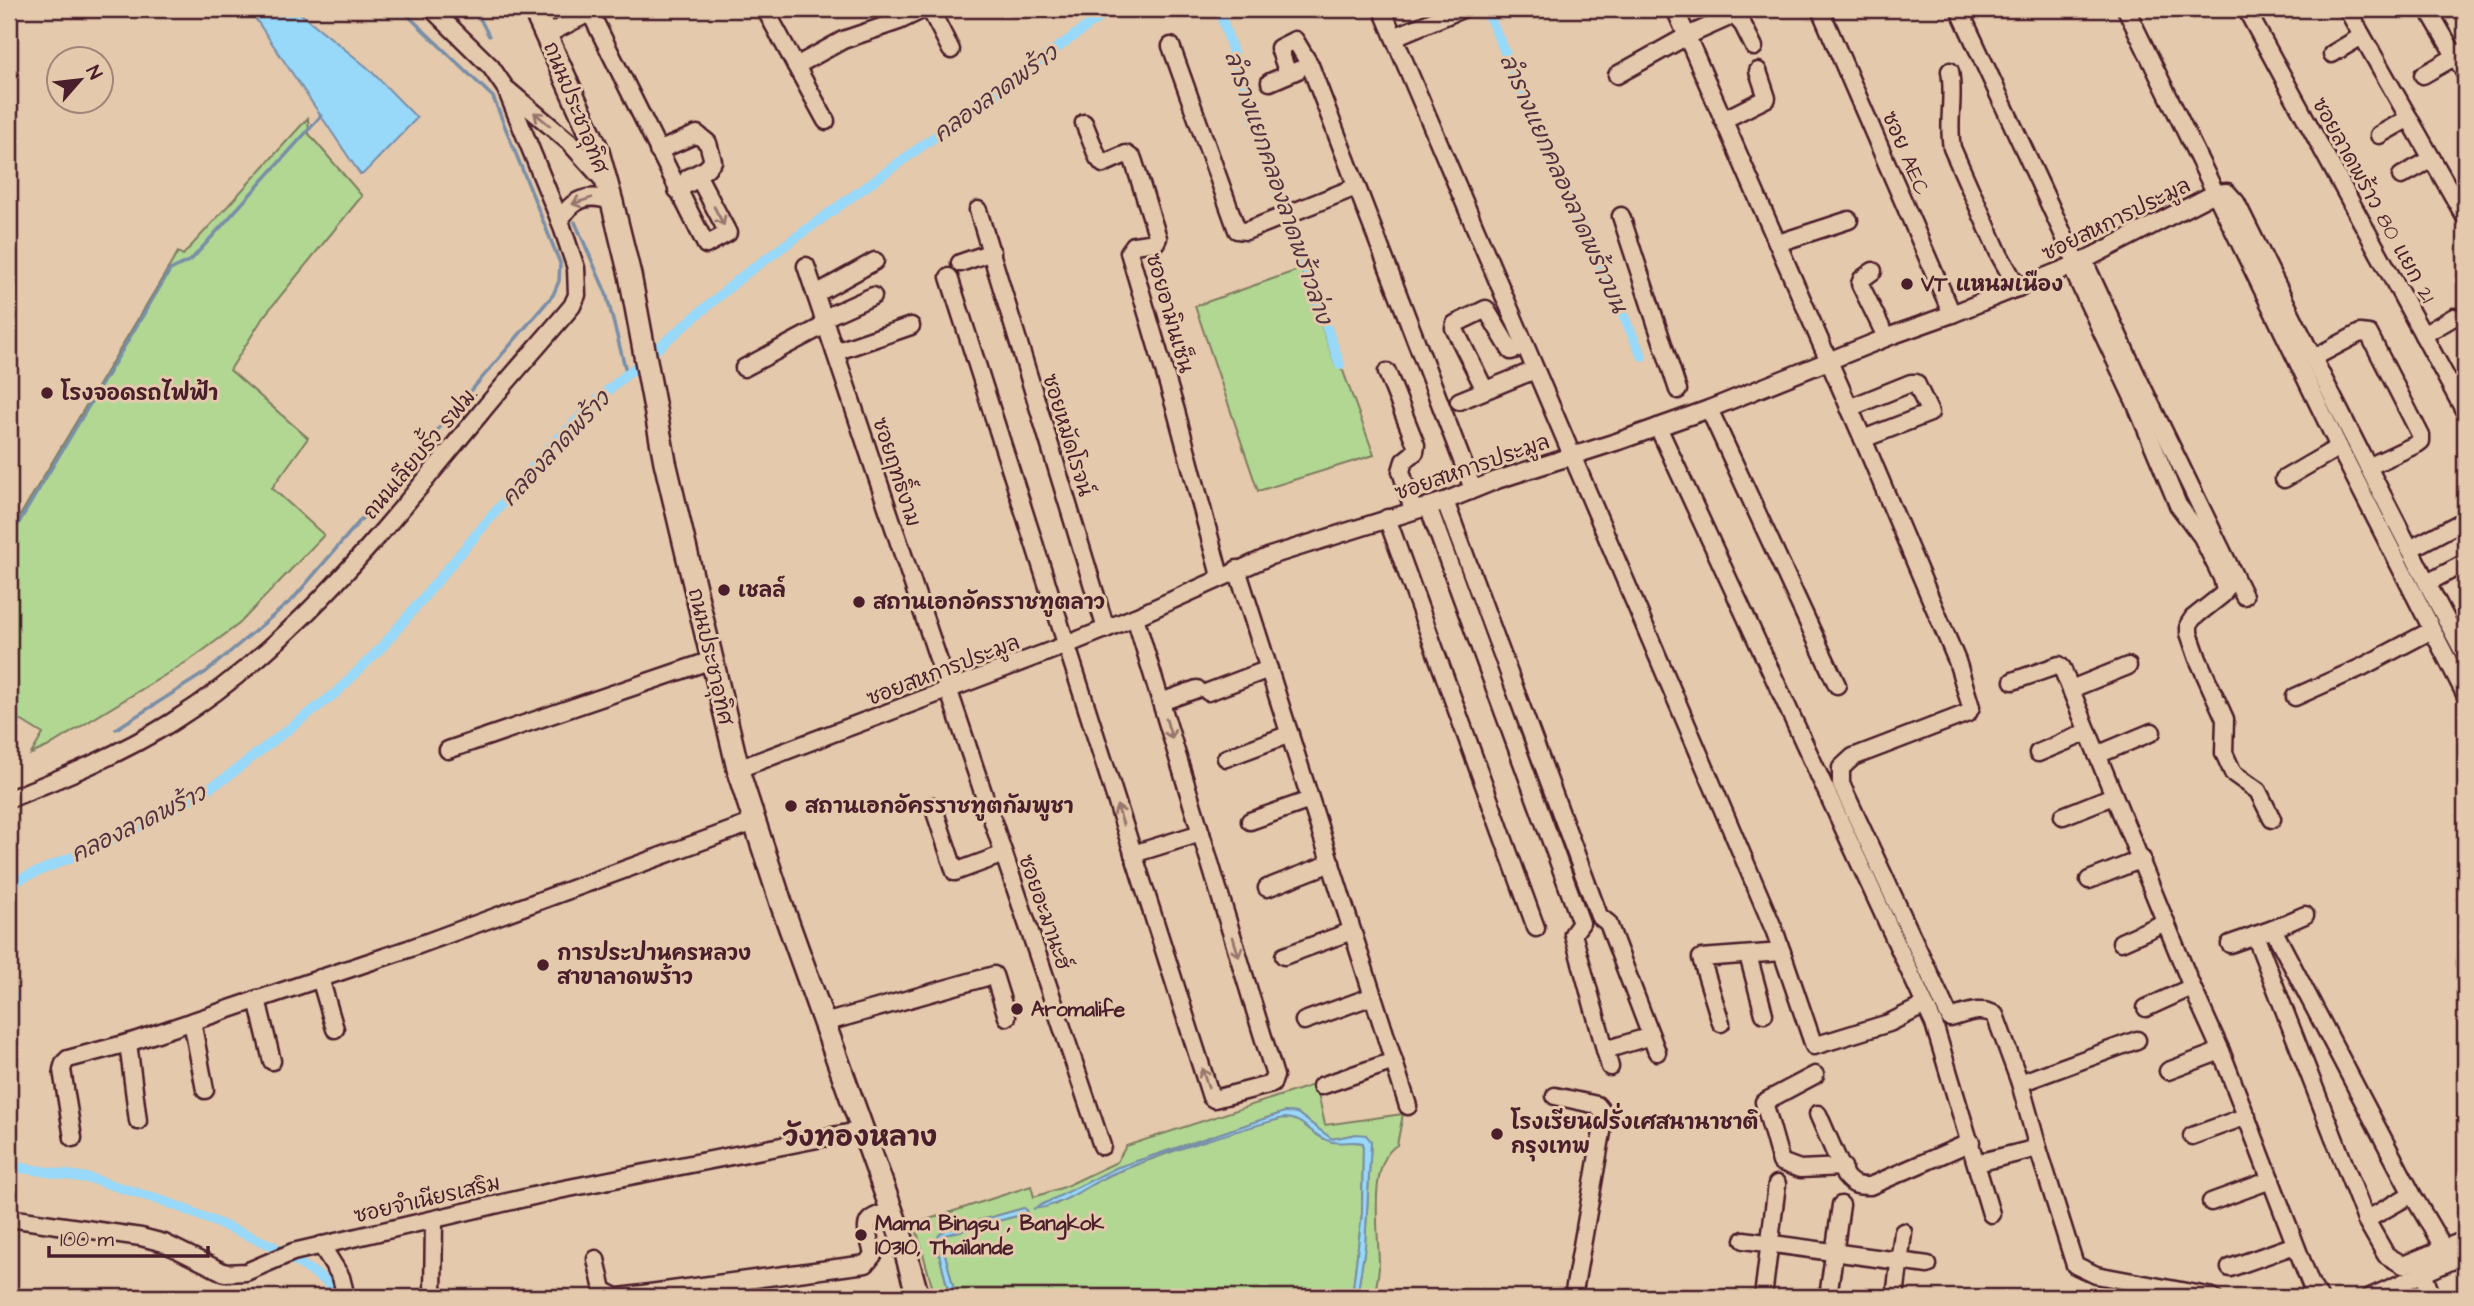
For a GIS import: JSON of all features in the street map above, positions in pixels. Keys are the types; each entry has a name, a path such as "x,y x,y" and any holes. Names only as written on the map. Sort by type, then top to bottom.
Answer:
{"main road":[{"name":"ถนนประชาอุทิศ","path":"534,9 597,148 630,275 661,442 738,769 824,1023 892,1211 918,1297"}],"street":[{"name":"ถนนเลียบรั้ว รฟม.","path":"9,799 99,761 170,723 267,651 315,607 399,513 479,414 572,306 578,288 576,268 560,221 506,89 491,67 432,9"},
{"path":"765,9 826,121"},
{"path":"796,66 843,40 899,21 924,9"},
{"path":"930,9 951,50"},
{"path":"1382,9 1782,953 1814,1046 1889,1023 1925,1005"},
{"path":"1394,37 1462,9"},
{"path":"1675,9 1850,408 1957,661 1971,707 1968,713 1853,757 1841,768 1841,784 1950,1017"},
{"name":"ซอย AEC","path":"1820,9 1952,314"},
{"path":"1959,9 2077,264 2178,505 2202,537 2222,578 2225,590 2222,596 2193,618 2189,624 2189,633 2197,659 2225,719 2224,753 2233,773 2258,791 2272,819"},
{"path":"2126,9 2339,446 2465,694"},
{"name":"ซอยลาดพร้าว 80 แยก 21","path":"2246,9 2465,412"},
{"path":"2347,9 2465,216"},
{"path":"2428,9 2461,54 2465,73"},
{"path":"546,35 594,10 658,152 676,187 706,169 713,161 708,143 697,134 658,152"},
{"path":"1617,75 1687,36 1734,15 1743,25 1754,47"},
{"path":"2332,54 2362,36"},
{"path":"1288,74 1279,49 1297,40 1310,65 1473,489"},
{"path":"1171,46 1235,228 1246,231 1356,187"},
{"path":"2423,75 2461,54"},
{"path":"1270,82 1310,65"},
{"path":"1723,120 1767,98 1758,71"},
{"path":"1950,71 1954,92 1950,134 1952,148 2000,256 2018,288"},
{"path":"506,89 569,142 609,193 600,197 582,198 568,206 560,221"},
{"path":"2379,135 2409,118"},
{"name":"ซอยอามินเซ็น","path":"1084,123 1103,164 1126,154 1133,159 1158,237 1156,242 1134,245 1129,252 1220,576"},
{"path":"2401,176 2432,159"},
{"path":"2215,193 2227,192 2236,202 2313,359 2465,655"},
{"name":"ซอยสหการประมูล","path":"738,769 1106,629 1269,556 1445,501 1473,489 1709,409 1829,359 2077,264 2215,193"},
{"name":"ซอยหมัดโรจน์","path":"978,210 1106,629"},
{"path":"1621,216 1678,390"},
{"path":"1778,243 1849,220"},
{"path":"960,263 992,252"},
{"path":"816,294 875,261"},
{"path":"2077,264 2136,374 2244,596"},
{"name":"ซอยฤทธิ์งาม","path":"806,266 948,691"},
{"path":"1873,271 1862,279 1860,284 1886,337"},
{"path":"949,277 1212,1098 1272,1084 1275,1076 1135,617"},
{"path":"744,368 873,296"},
{"path":"1485,390 1454,328 1455,324 1485,308 1511,351 1525,346"},
{"path":"2423,335 2454,317"},
{"path":"835,352 911,326"},
{"path":"2313,359 2360,333 2369,334 2421,436 2417,444 2368,467"},
{"path":"1459,401 1535,370"},
{"path":"1387,372 1416,445 1415,452 1404,461 1401,471 1449,565 1581,923"},
{"path":"1850,408 1911,383 1917,384 1925,398 1930,410 1928,415 1863,439"},
{"path":"1709,409 1837,685"},
{"path":"1658,427 1934,1024 1978,1163 1991,1214"},
{"path":"2284,479 2339,446"},
{"path":"1445,501 1600,916 1608,923 1657,1052"},
{"path":"1387,518 1536,928"},
{"path":"2410,549 2465,520"},
{"path":"1449,565 1466,559"},
{"path":"2427,583 2465,563"},
{"path":"1237,569 1408,1106"},
{"path":"2295,697 2362,667 2432,630"},
{"path":"1480,649 1496,643"},
{"path":"448,750 712,660"},
{"path":"2013,681 2059,666 2062,668 2113,796 2142,859 2192,988 2221,1051 2311,1285 2319,1297"},
{"path":"2071,689 2128,666"},
{"path":"1161,702 1269,669"},
{"name":"ซอยอะมานะฮ์","path":"948,691 1102,1146"},
{"path":"2038,753 2088,732"},
{"path":"2097,755 2152,732"},
{"path":"1226,758 1290,734"},
{"path":"1534,794 1550,786"},
{"path":"2063,816 2113,796"},
{"path":"1250,821 1310,800"},
{"path":"933,806 955,872 1004,854"},
{"path":"73,1138 62,1070 64,1063 81,1054 128,1043 320,978 575,890 754,822"},
{"path":"1133,854 1201,833"},
{"path":"2089,880 2142,859"},
{"path":"1267,888 1331,863"},
{"path":"2230,944 2305,915"},
{"path":"1600,916 1581,923 1573,934 1611,1067"},
{"path":"2121,942 2166,922"},
{"path":"2273,929 2442,1247"},
{"path":"1284,956 1352,931"},
{"path":"2255,935 2366,1220 2386,1255 2403,1265 2442,1247 2465,1240"},
{"path":"1721,1023 1701,958 1782,953"},
{"path":"1748,954 1764,1014"},
{"path":"824,1023 994,975 1007,1017"},
{"path":"320,978 335,1029"},
{"path":"2146,1008 2192,988"},
{"path":"1304,1021 1373,996"},
{"path":"257,999 272,1061"},
{"path":"1934,1024 1950,1017 1981,1010 1989,1010 1995,1015 2020,1083 2075,1265 2096,1275 2213,1297"},
{"path":"192,1021 205,1090"},
{"path":"1605,1050 1651,1036"},
{"path":"2020,1083 2137,1041"},
{"path":"128,1043 138,1121"},
{"path":"2168,1071 2221,1051"},
{"path":"1321,1086 1394,1062"},
{"path":"1815,1075 1764,1102 1781,1162 1800,1169 1843,1167"},
{"path":"1555,1096 1597,1105 1605,1115 1573,1297"},
{"path":"1818,1114 1851,1184 1870,1186 1971,1143"},
{"path":"2192,1136 2247,1116"},
{"name":"ซอยจำเนียรเสริม","path":"12,1218 141,1237 164,1243 225,1273 246,1272 287,1254 321,1245 559,1190 863,1130"},
{"path":"1978,1163 2038,1148"},
{"path":"2211,1202 2271,1180"},
{"path":"1763,1297 1777,1184"},
{"path":"2366,1220 2412,1194"},
{"path":"1828,1297 1841,1205"},
{"path":"596,1259 603,1290 618,1297 866,1264 873,1255 866,1228 868,1221 873,1216 892,1211"},
{"path":"433,1297 434,1220"},
{"path":"1895,1297 1903,1232"},
{"path":"1744,1240 1927,1265"},
{"path":"321,1245 341,1277 346,1297"},
{"path":"2230,1268 2295,1245"},
{"path":"2370,1297 2465,1255"},
{"path":"2423,1273 2432,1297"}],"green space":[{"path":"308,118 309,134 362,196 264,316 230,370 308,438 272,488 324,535 239,624 193,658 47,747 31,754 43,734 9,713 9,534 178,252 183,255"},
{"path":"1301,269 1336,366 1343,371 1374,455 1258,491 1195,306"},
{"path":"1316,1084 1325,1125 1403,1114 1397,1145 1388,1154 1378,1183 1379,1269 1374,1297 1357,1297 1365,1246 1371,1141 1357,1134 1332,1139 1297,1113 1285,1112 1116,1168 1054,1205 1110,1175 1215,1136 1283,1118 1296,1120 1328,1140 1363,1143 1362,1213 1352,1297 956,1297 941,1239 944,1235 1024,1214 1027,1212 1024,1208 946,1230 936,1242 950,1297 935,1297 917,1232 917,1223 1031,1186 1034,1197 1064,1187 1117,1162 1126,1146"}],"water":[{"path":"249,9 295,9 368,68 417,118 363,174 360,174"},
{"path":"1285,1112 1297,1113 1332,1139 1357,1134 1366,1135 1371,1141 1365,1246 1357,1297 1352,1297 1362,1213 1363,1143 1329,1141 1291,1119 1283,1118 1196,1143 1112,1174 1054,1204 1033,1209 1116,1168"},
{"path":"1024,1208 1027,1210 1024,1214 945,1235 941,1239 956,1297 950,1297 936,1242 939,1235 946,1230"}],"waterway":[{"path":"116,729 206,672 293,599 553,295 559,281 560,263 493,97 401,9"},
{"path":"475,9 489,36"},
{"name":"คลองลาดพร้าว","path":"9,884 119,837 172,810 224,779 337,692 382,647 548,449 605,393 744,275 1111,9"},
{"name":"ลำรางแยกคลองลาดพร้าวล่าง","path":"1219,9 1269,165 1340,365"},
{"name":"ลำรางแยกคลองลาดพร้าวบน","path":"1486,9 1642,356"},
{"path":"9,539 170,270 191,260 321,116"},
{"path":"575,222 606,293 627,375"},
{"path":"9,974 12,1012 9,1049"},
{"path":"9,1166 93,1179 172,1204 271,1245 331,1284 333,1297"}],"place":[{"name":"VT แหนมเนือง","path":"1907,284"},
{"name":"โรงจอดรถไฟฟ้า","path":"47,393"},
{"name":"เชลล์","path":"724,590"},
{"name":"สถานเอกอัครราชทูตลาว","path":"859,602"},
{"name":"สถานเอกอัครราชทูตกัมพูชา","path":"791,806"},
{"name":"การประปานครหลวง สาขาลาดพร้าว","path":"543,965"},
{"name":"Aromalife","path":"1017,1009"},
{"name":"โรงเรียนฝรั่งเศสนานาชาติ กรุงเทพ","path":"1497,1134"},
{"name":"Mama Bingsu , Bangkok 10310, Thaïlande","path":"861,1235"}],"district":[{"name":"วังทองหลาง","path":"860,1136"}]}
